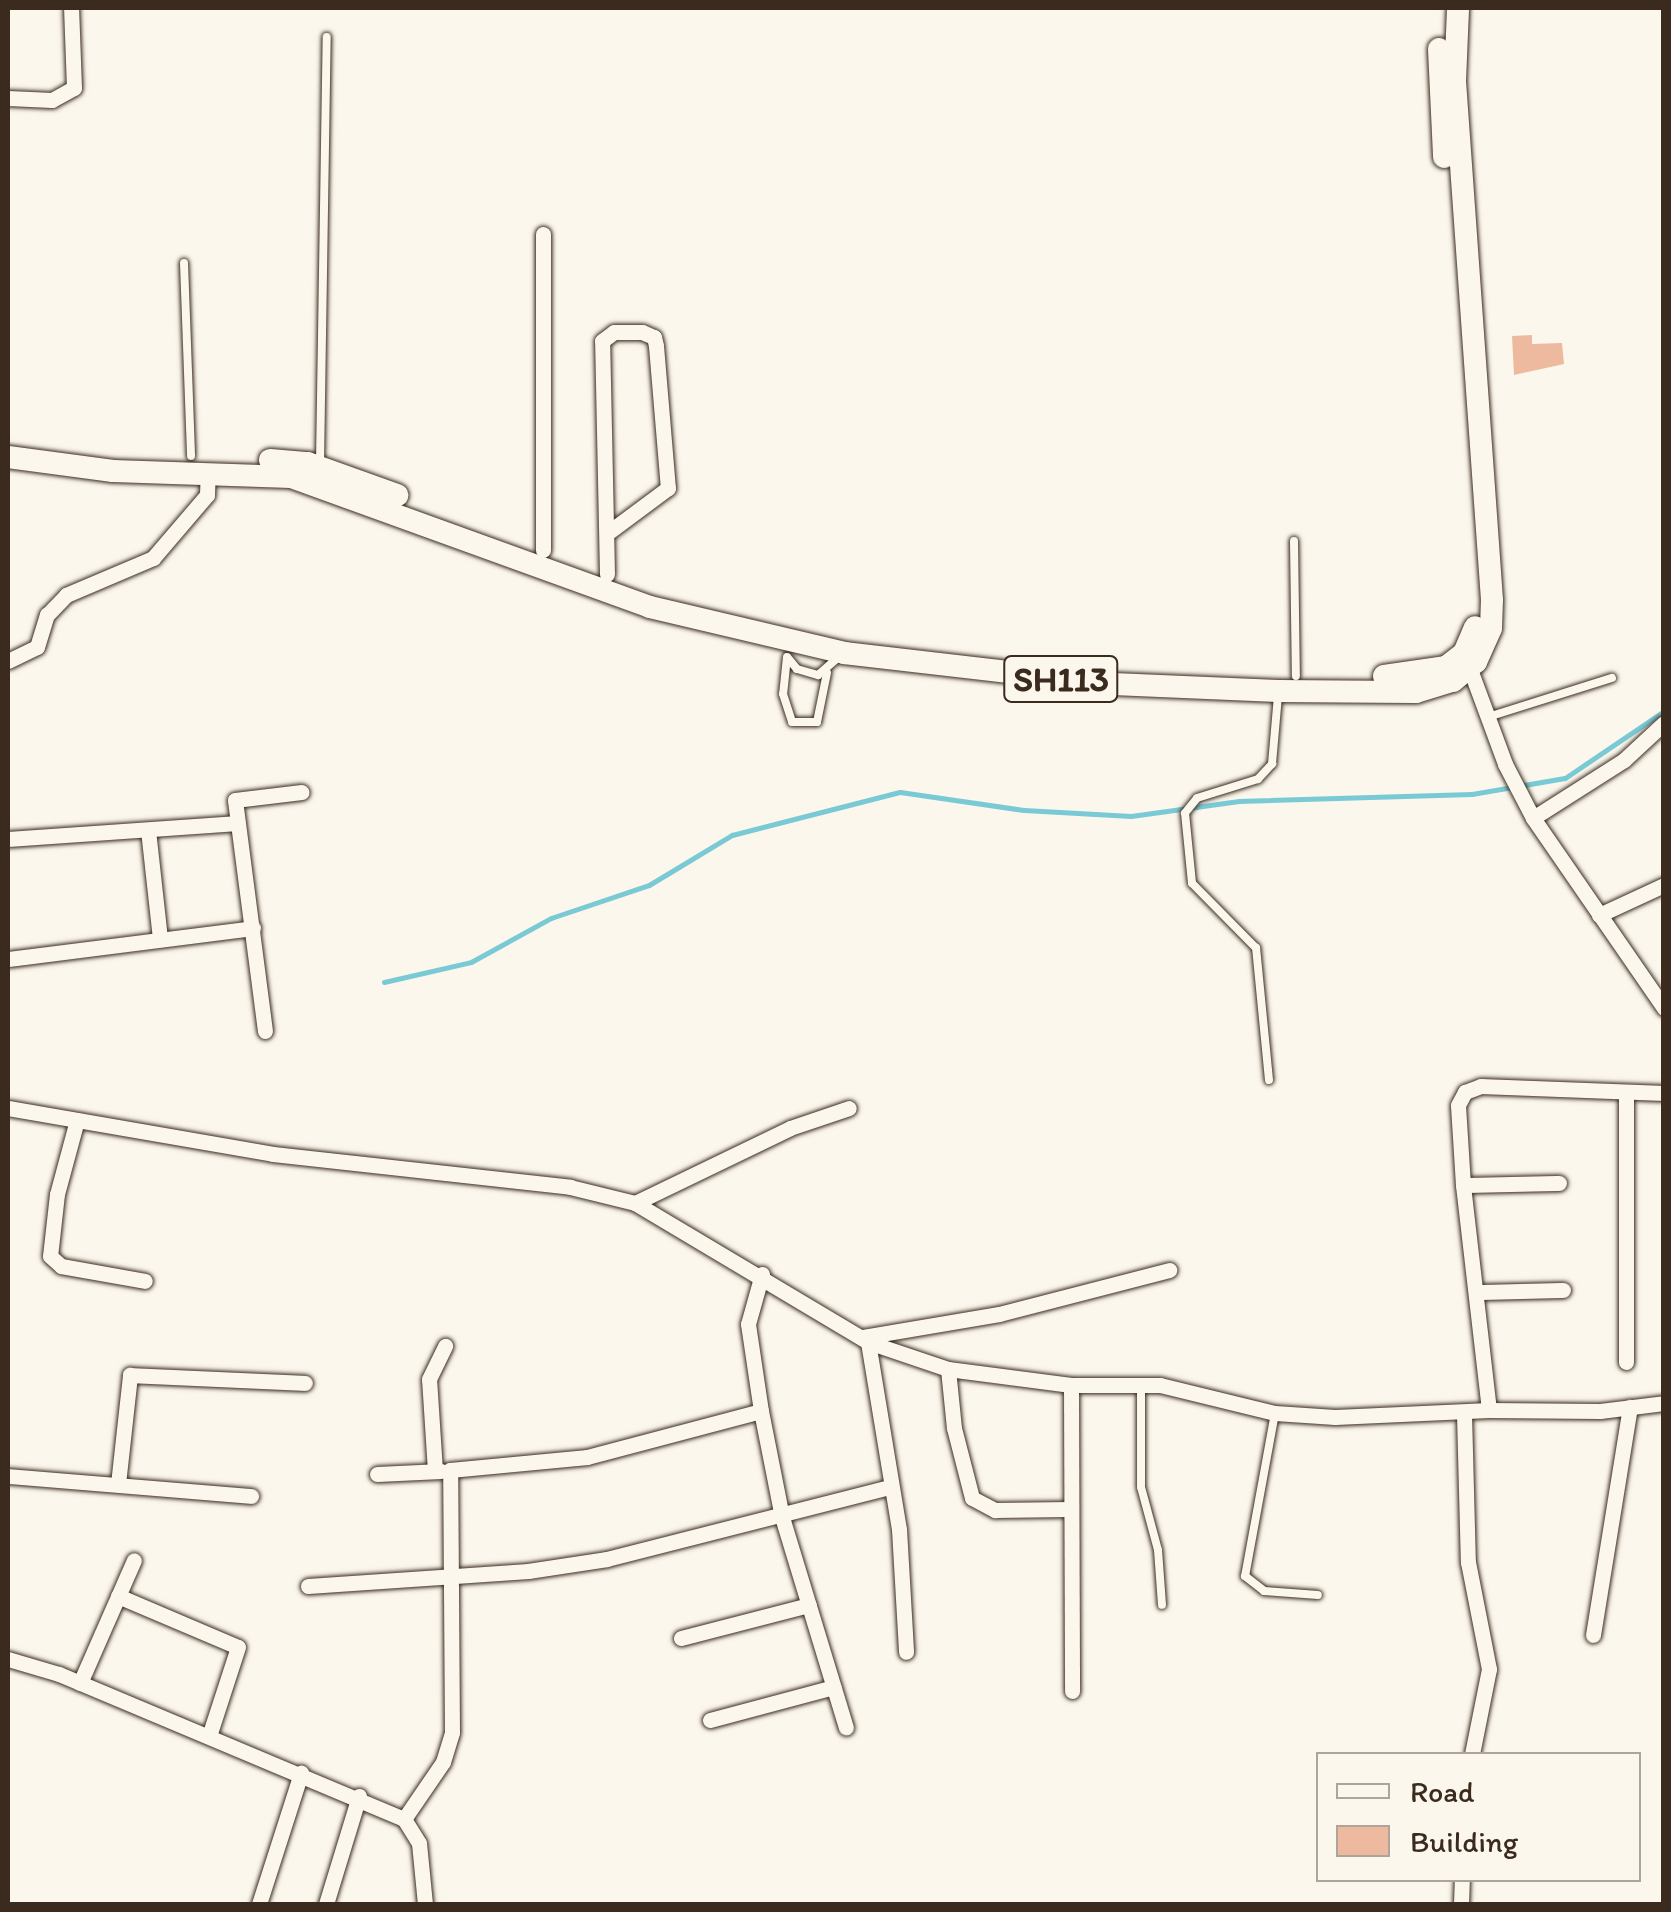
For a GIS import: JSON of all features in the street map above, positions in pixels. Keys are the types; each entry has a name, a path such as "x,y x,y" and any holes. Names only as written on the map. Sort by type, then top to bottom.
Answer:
{"main road":[{"path":"1443,8 1439,82 1476,600 1476,625 1467,661"},
{"path":"1458,8 1455,81 1492,600 1491,628 1467,661"},
{"name":"SH113","path":"8,441 291,477 650,607 833,662 1113,684 1287,684"},
{"name":"SH113","path":"8,457 114,471 200,464 320,468 655,592 846,638 1096,666 1416,692 1467,661"}],"street":[{"path":"8,98 52,100 74,88 71,8"},
{"path":"543,234 543,550"},
{"path":"607,574 610,531 602,342 614,332 642,332 654,337 656,346 668,488 610,531"},
{"path":"8,662 37,646 47,616 66,595 153,558 207,495 200,464"},
{"path":"1467,661 1533,818 1661,998"},
{"path":"1533,818 1624,760 1664,723"},
{"path":"265,1031 235,800 302,792"},
{"path":"8,839 237,823"},
{"path":"148,830 160,938"},
{"path":"1599,915 1664,885"},
{"path":"8,959 253,928"},
{"path":"1489,1410 1479,1292 1464,1185 1458,1105 1465,1092 1482,1086 1664,1093"},
{"path":"1626,1094 1626,1362"},
{"path":"8,1108 274,1154 570,1188 635,1203 762,1274 866,1340 948,1370 1070,1385 1140,1385 1275,1413 1464,1414 1664,1403"},
{"path":"635,1203 790,1128 848,1108"},
{"path":"77,1120 57,1194 50,1256 61,1266 145,1281"},
{"path":"1464,1185 1559,1184"},
{"path":"866,1340 1018,1310 1169,1270"},
{"path":"762,1274 748,1324 762,1411 782,1517 846,1728"},
{"path":"1479,1292 1563,1290"},
{"path":"866,1340 899,1529 906,1652"},
{"path":"404,1820 449,1750 450,1575 430,1379 445,1346"},
{"path":"948,1370 972,1498 995,1510 1068,1509"},
{"path":"118,1484 130,1375 305,1383"},
{"path":"1070,1385 1072,1691"},
{"path":"1593,1635 1630,1407"},
{"path":"377,1474 587,1458 762,1411"},
{"path":"1464,1414 1468,1562 1488,1669 1472,1752"},
{"path":"8,1476 251,1496"},
{"path":"308,1586 607,1559 890,1487"},
{"path":"80,1683 134,1560"},
{"path":"118,1596 238,1647 209,1736"},
{"path":"681,1638 808,1605"},
{"path":"8,1660 80,1683 359,1796 404,1820 419,1843 425,1904"},
{"path":"710,1720 834,1687"},
{"path":"259,1904 301,1773"},
{"path":"326,1904 359,1796"}],"lane":[{"path":"320,468 327,37"},
{"path":"184,263 200,464"},
{"path":"1268,1080 1256,948 1192,882 1186,813 1197,798 1258,779 1272,764 1287,684 1294,541"},
{"path":"787,648 784,694 792,722 817,722 833,662"},
{"path":"1488,717 1612,678"},
{"path":"1140,1385 1140,1487 1158,1550 1162,1605"},
{"path":"1275,1413 1245,1576 1264,1591 1318,1596"}],"building":[{"path":"1532,335 1532,344 1562,343 1564,364 1514,375 1512,336"}],"waterway":[{"path":"384,982 471,962 551,918 649,885 732,835 900,792 1024,810 1131,816 1239,801 1472,794 1565,778 1664,711"}]}
